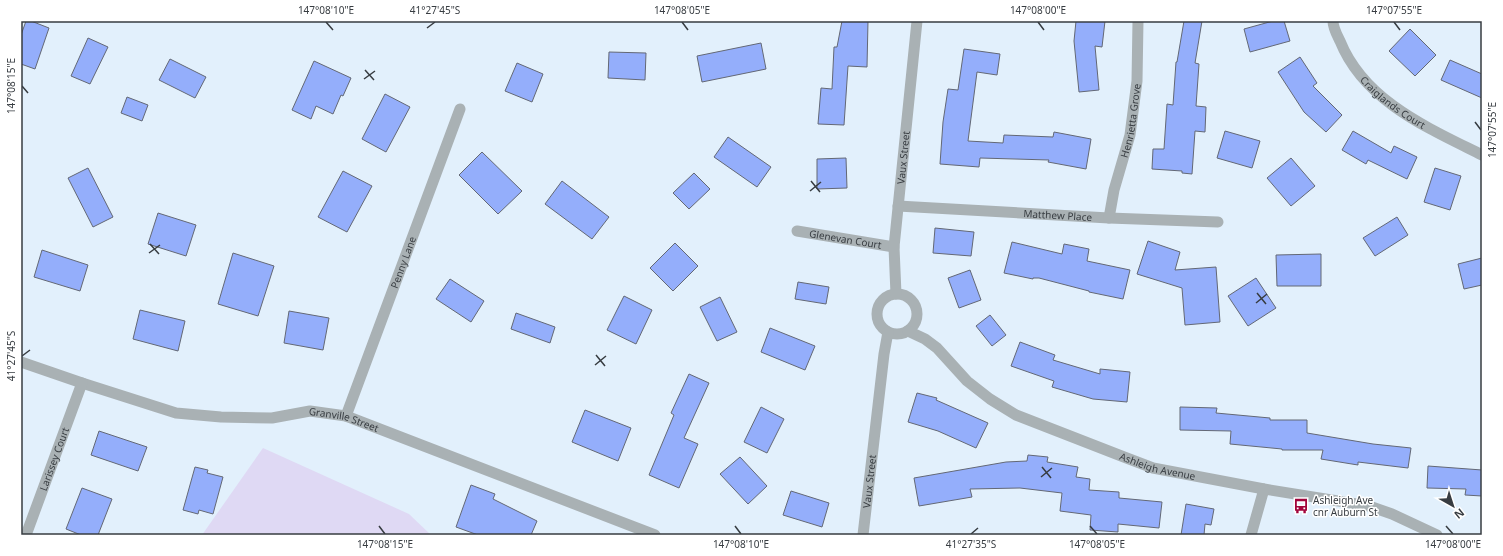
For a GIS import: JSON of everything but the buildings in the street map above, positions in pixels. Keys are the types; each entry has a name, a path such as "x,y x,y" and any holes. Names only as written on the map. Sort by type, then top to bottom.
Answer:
{"street":[{"name":"Vaux Street","path":"896,294 894,247 917,21"},
{"name":"Henrietta Grove","path":"1109,218 1114,190 1130,135 1137,82 1138,21"},
{"name":"Craiglands Court","path":"1333,21 1344,52 1356,71 1374,91 1405,114 1482,155"},
{"name":"Penny Lane","path":"346,416 460,109"},
{"name":"Matthew Place","path":"898,206 1109,218 1218,222"},
{"name":"Glenevan Court","path":"797,231 894,247"},
{"path":"896,294 902,294 909,297 914,302 918,314 917,321 913,327 902,334 888,332 879,323 878,310 884,299 889,295 896,294"},
{"name":"Ashleigh Avenue","path":"908,331 925,339 937,348 967,381 990,399 1016,415 1153,468 1264,489 1369,506 1392,514 1437,535"},
{"name":"Vaux Street","path":"863,535 884,354 888,332"},
{"name":"Granville Street","path":"21,362 176,413 221,418 272,418 310,411 346,416 655,535"},
{"name":"Larissey Court","path":"26,535 82,383"},
{"path":"1251,535 1264,489"}],"shaded area":[{"path":"263,448 409,514 431,535 202,535"}],"place":[{"name":"Ashleigh Ave cnr Auburn St","path":"1301,506"}]}
